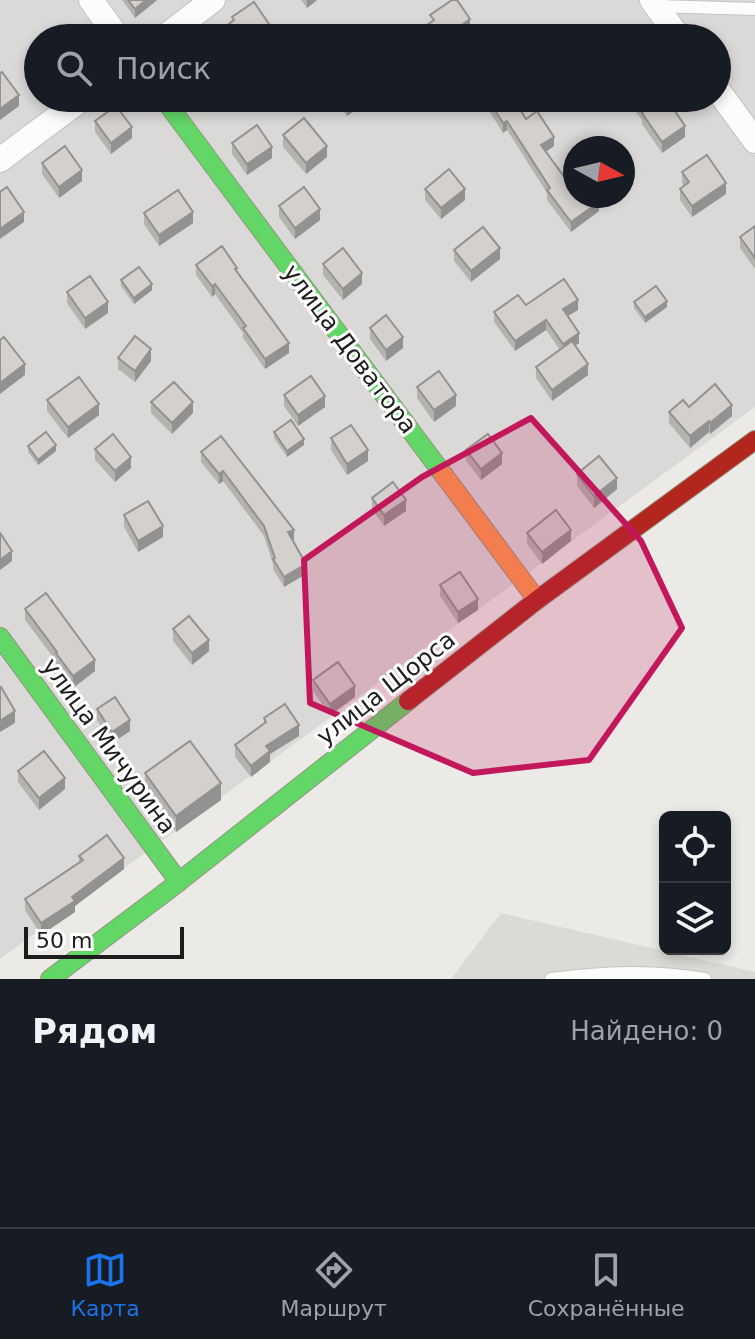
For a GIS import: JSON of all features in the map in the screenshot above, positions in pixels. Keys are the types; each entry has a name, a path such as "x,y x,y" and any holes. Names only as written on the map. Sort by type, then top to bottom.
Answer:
{"street":[{"path":"91,0 108,24"},
{"path":"181,24 213,0"},
{"path":"654,3 669,24"},
{"path":"731,105 751,128"},
{"path":"0,160 64,112"},
{"name":"улица Доватора","path":"173,112 537,600"},
{"name":"улица Щорса","path":"50,979 179,882 537,600 755,440"},
{"name":"улица Мичурина","path":"0,637 179,882"}],"lane":[{"path":"654,3 755,9"},
{"path":"551,979 604,973 672,974 705,979"}],"highlighted area":[{"path":"531,418 641,541 682,628 589,760 473,773 310,703 304,560 422,477"}],"shaded area":[{"path":"0,0 755,0 755,407 0,959"},
{"path":"501,913 659,950 659,955 682,955 755,972 755,979 451,979"}],"building":[{"path":"128,0 146,0 135,9"},
{"path":"452,0 457,0 470,19 463,24 428,24 434,20 430,15"},
{"path":"254,2 269,24 229,24 234,20 232,17"},
{"path":"0,73 19,95 0,109"},
{"path":"108,112 121,112 132,127 111,143 95,121"},
{"path":"496,112 522,112 526,119 538,112 554,137 541,145 563,175 563,208 591,208 571,222 547,190 550,188 507,121 503,123"},
{"path":"676,112 685,126 662,142 642,113"},
{"path":"304,118 327,146 306,163 283,135"},
{"path":"257,125 272,147 247,164 232,143"},
{"path":"65,146 82,170 59,187 42,163"},
{"path":"707,155 726,183 692,206 680,189 689,182 682,172"},
{"path":"449,169 465,189 441,208 425,189"},
{"path":"7,187 24,212 0,229 0,192"},
{"path":"304,187 320,209 295,228 279,206"},
{"path":"178,190 193,212 159,235 144,213"},
{"path":"755,226 755,258 740,237"},
{"path":"483,227 500,248 471,271 454,250"},
{"path":"222,246 289,343 265,359 243,328 246,326 215,284 212,286 196,265"},
{"path":"343,248 362,273 343,289 323,264"},
{"path":"139,267 152,284 134,298 121,280"},
{"path":"90,276 108,302 85,318 67,292"},
{"path":"564,279 578,300 563,309 579,333 563,344 546,320 515,341 494,312 518,295 526,305"},
{"path":"656,286 667,301 645,317 634,302"},
{"path":"386,315 403,337 386,350 370,328"},
{"path":"135,336 151,349 135,371 118,358"},
{"path":"4,337 25,364 0,383 0,340"},
{"path":"572,341 588,364 552,390 536,367"},
{"path":"439,371 456,395 434,410 417,387"},
{"path":"311,376 325,396 298,415 284,395"},
{"path":"79,377 99,404 68,427 47,400"},
{"path":"174,382 193,402 172,423 151,402"},
{"path":"715,384 732,405 690,436 669,412 683,400 689,407"},
{"path":"291,420 304,439 287,451 274,432"},
{"path":"351,425 368,450 347,464 331,438"},
{"path":"46,432 56,445 38,460 28,446"},
{"path":"113,434 131,457 115,471 95,449"},
{"path":"488,434 502,453 481,469 466,450"},
{"path":"221,436 294,530 288,532 306,564 284,577 273,559 264,526 223,471 219,474 201,452"},
{"path":"599,456 617,478 594,496 577,474"},
{"path":"393,482 406,500 384,515 372,498"},
{"path":"148,501 163,526 138,541 124,515"},
{"path":"556,510 571,530 542,552 527,533"},
{"path":"0,533 12,551 0,560"},
{"path":"460,572 478,599 458,612 440,585"},
{"path":"46,593 95,660 73,676 25,609"},
{"path":"189,616 209,640 192,653 173,629"},
{"path":"338,662 355,686 330,704 313,680"},
{"path":"0,688 15,711 0,721"},
{"path":"115,697 130,720 112,732 97,709"},
{"path":"285,704 299,725 266,746 270,751 251,766 235,745 266,722 264,718"},
{"path":"190,741 221,783 176,816 145,773"},
{"path":"44,751 65,778 39,798 18,771"},
{"path":"107,835 124,858 72,897 75,901 41,923 25,899 83,860 79,856"}],"traffic: fast":[{"path":"173,112 443,474"},
{"path":"0,637 179,882"},
{"path":"50,979 408,701"}],"traffic: slow":[{"path":"443,474 537,600"}],"traffic: jam":[{"path":"408,701 537,600 755,440"}]}
